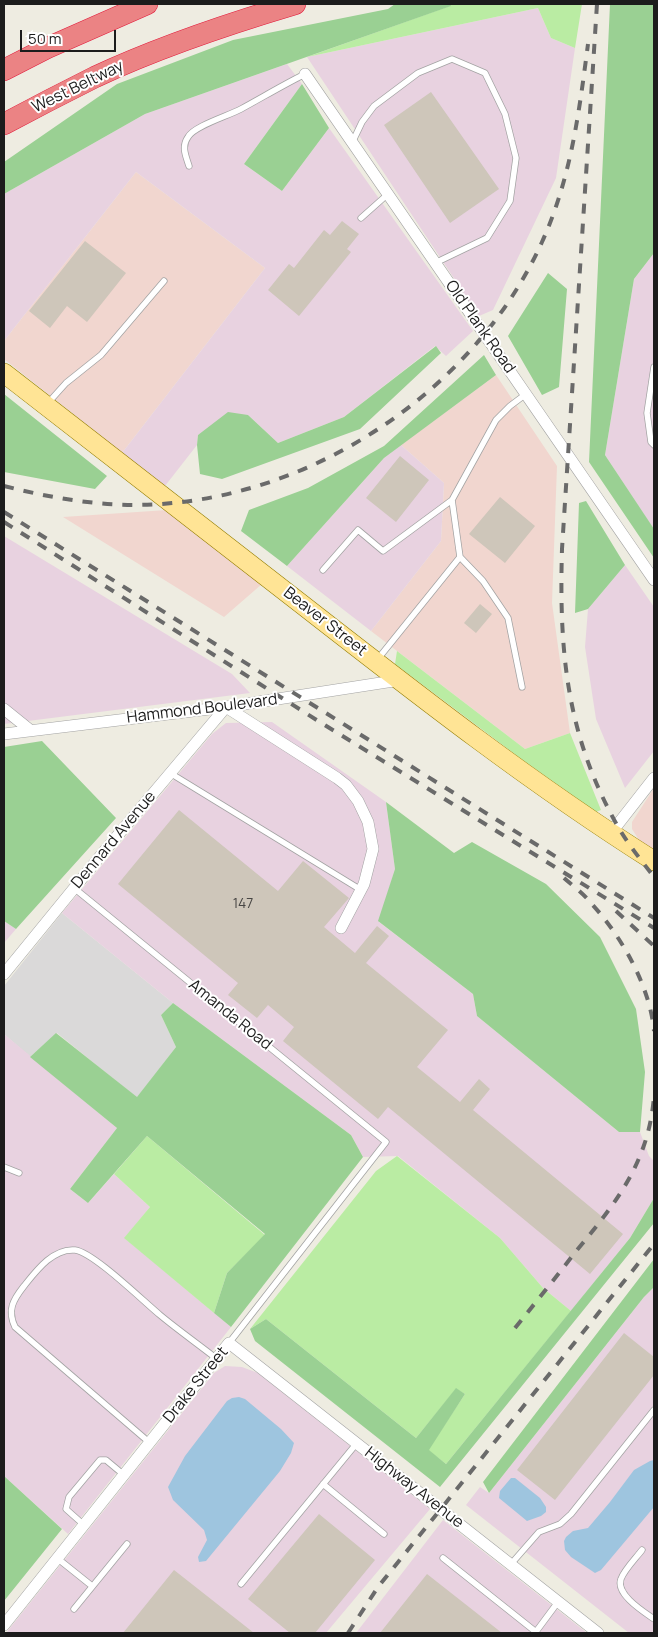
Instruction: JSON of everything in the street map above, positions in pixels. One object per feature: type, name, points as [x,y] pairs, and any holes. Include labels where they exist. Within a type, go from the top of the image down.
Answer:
[{"type":"highway","points":[[4,70],[47,48],[148,4]]},
{"type":"highway","name":"West Beltway","points":[[4,124],[96,77],[162,49],[241,20],[296,4]]},
{"type":"main road","name":"Beaver Street","points":[[4,373],[504,759],[654,861]]},
{"type":"street","name":"Old Plank Road","points":[[305,74],[654,580]]},
{"type":"street","name":"Hammond Boulevard","points":[[4,734],[226,707],[400,680]]},
{"type":"street","name":"Dennard Avenue","points":[[4,974],[226,707]]},
{"type":"street","points":[[226,707],[337,778],[353,793],[368,822],[373,849],[364,884],[341,928]]},
{"type":"street","points":[[4,709],[30,730]]},
{"type":"street","points":[[611,833],[654,778]]},
{"type":"street","name":"Drake Street","points":[[4,1625],[229,1344]]},
{"type":"street","name":"Highway Avenue","points":[[229,1344],[598,1633]]},
{"type":"lane","points":[[352,143],[362,122],[374,106],[418,73],[452,60],[485,72],[505,114],[516,158],[510,201],[487,238],[435,263]]},
{"type":"lane","points":[[189,166],[184,147],[186,139],[192,131],[241,109],[305,74]]},
{"type":"lane","points":[[361,218],[388,194]]},
{"type":"lane","points":[[46,406],[66,383],[101,355],[164,281]]},
{"type":"lane","points":[[654,367],[647,413],[654,445]]},
{"type":"lane","points":[[323,570],[358,530],[383,551],[452,500],[496,420],[526,394]]},
{"type":"lane","points":[[452,500],[460,557],[483,581],[508,618],[522,687]]},
{"type":"lane","points":[[376,662],[460,557]]},
{"type":"lane","points":[[170,773],[361,890]]},
{"type":"lane","name":"Amanda Road","points":[[74,888],[386,1142]]},
{"type":"lane","name":"Drake Street","points":[[229,1344],[386,1142]]},
{"type":"lane","points":[[4,1167],[20,1173]]},
{"type":"lane","points":[[150,1443],[16,1327],[11,1318],[11,1309],[16,1296],[23,1287],[52,1257],[68,1251],[82,1252],[106,1269],[160,1315],[217,1359]]},
{"type":"lane","points":[[511,1564],[530,1540],[539,1532],[560,1524],[571,1514],[654,1410]]},
{"type":"lane","points":[[241,1584],[357,1443]]},
{"type":"lane","points":[[84,1525],[66,1509],[68,1497],[100,1460],[106,1460],[124,1475]]},
{"type":"lane","points":[[323,1484],[384,1534]]},
{"type":"lane","points":[[74,1609],[127,1544]]},
{"type":"lane","points":[[642,1550],[620,1579],[620,1587],[628,1599],[654,1619]]},
{"type":"lane","points":[[57,1558],[92,1586]]},
{"type":"lane","points":[[443,1558],[535,1633],[558,1602]]},
{"type":"shaded area","points":[[538,8],[551,38],[575,48],[556,178],[493,310],[479,316],[307,57]]},
{"type":"shaded area","points":[[287,64],[302,84],[244,164],[282,191],[329,128],[473,331],[446,356],[435,346],[344,417],[278,443],[248,415],[198,435],[197,445],[165,486],[122,453],[265,268],[136,172],[4,341],[4,194],[145,114]]},
{"type":"shaded area","points":[[136,172],[265,268],[122,453],[4,359],[4,341]]},
{"type":"shaded area","points":[[654,253],[653,528],[605,455],[634,279]]},
{"type":"shaded area","points":[[496,375],[557,466],[552,603],[570,733],[525,749],[371,631],[441,541],[444,483],[401,445]]},
{"type":"shaded area","points":[[401,445],[444,483],[441,541],[371,631],[287,566],[384,458]]},
{"type":"shaded area","points":[[167,510],[262,584],[224,617],[63,517]]},
{"type":"shaded area","points":[[4,536],[232,674],[250,693],[4,724]]},
{"type":"shaded area","points":[[625,565],[654,607],[654,751],[625,788],[596,719],[585,647],[588,609]]},
{"type":"shaded area","points":[[272,722],[386,802],[395,869],[379,922],[473,994],[477,1016],[619,1132],[640,1132],[649,1156],[654,1161],[654,1198],[630,1238],[571,1311],[543,1288],[500,1238],[398,1156],[363,1157],[351,1135],[173,1003],[62,913],[212,734],[226,723]]},
{"type":"shaded area","points":[[654,788],[654,850],[639,840],[632,829],[632,822]]},
{"type":"shaded area","points":[[62,913],[173,1003],[161,1015],[176,1047],[137,1098],[57,1033],[30,1057],[4,1034],[4,986]]},
{"type":"shaded area","points":[[4,921],[16,929],[4,943]]},
{"type":"shaded area","points":[[4,1034],[117,1128],[70,1189],[88,1203],[114,1174],[150,1207],[125,1238],[231,1327],[68,1534],[4,1476]]},
{"type":"shaded area","points":[[654,1287],[654,1633],[629,1633],[466,1505],[480,1487],[489,1493],[644,1297]]},
{"type":"shaded area","points":[[225,1366],[242,1367],[258,1373],[430,1509],[326,1633],[6,1633],[214,1373]]},
{"type":"shaded area","points":[[443,1520],[587,1633],[356,1633]]},
{"type":"green space","points":[[395,4],[450,4],[451,6],[145,114],[4,194],[4,162],[117,84],[233,40],[388,9]]},
{"type":"green space","points":[[450,4],[582,4],[575,48],[551,38],[538,8],[307,57],[450,6]]},
{"type":"green space","points":[[610,4],[654,4],[654,253],[634,279],[605,455],[654,529],[654,558],[589,462]]},
{"type":"green space","points":[[302,84],[329,128],[282,191],[244,164]]},
{"type":"green space","points":[[548,273],[567,289],[559,387],[542,395],[508,336]]},
{"type":"green space","points":[[436,346],[441,353],[360,429],[222,479],[200,474],[197,445],[198,435],[228,412],[248,415],[278,443],[344,417]]},
{"type":"green space","points":[[484,355],[496,375],[384,458],[287,566],[241,531],[249,510],[308,488],[384,446]]},
{"type":"green space","points":[[4,394],[107,476],[95,489],[4,472]]},
{"type":"green space","points":[[586,501],[625,565],[588,609],[575,613],[579,503]]},
{"type":"green space","points":[[397,651],[525,749],[570,733],[601,810],[596,812],[520,758],[395,664]]},
{"type":"green space","points":[[42,741],[116,818],[16,929],[4,921],[4,747]]},
{"type":"green space","points":[[386,802],[454,853],[472,842],[546,884],[600,937],[636,1009],[645,1072],[640,1132],[619,1132],[477,1016],[473,994],[378,921],[395,869]]},
{"type":"green space","points":[[173,1003],[351,1135],[363,1157],[231,1327],[214,1313],[227,1273],[265,1234],[147,1136],[88,1203],[70,1189],[117,1128],[30,1057],[56,1033],[137,1097],[176,1047],[161,1015]]},
{"type":"green space","points":[[147,1136],[265,1235],[227,1273],[214,1313],[124,1238],[150,1207],[114,1174]]},
{"type":"green space","points":[[397,1156],[500,1238],[543,1288],[571,1311],[446,1464],[428,1450],[465,1394],[456,1389],[416,1438],[266,1319],[250,1329],[376,1171]]},
{"type":"green space","points":[[654,1198],[654,1223],[440,1487],[255,1341],[250,1329],[266,1319],[416,1438],[456,1388],[465,1394],[429,1450],[446,1464],[630,1238]]},
{"type":"green space","points":[[654,1259],[654,1287],[644,1297],[489,1493],[483,1482]]},
{"type":"green space","points":[[4,1476],[62,1529],[4,1601]]},
{"type":"water","points":[[239,1397],[245,1399],[281,1429],[294,1443],[291,1453],[280,1471],[206,1561],[199,1562],[198,1557],[207,1540],[204,1530],[173,1500],[168,1487],[185,1456],[227,1401]]},
{"type":"water","points":[[654,1460],[654,1507],[601,1570],[595,1573],[571,1557],[565,1550],[564,1541],[566,1537],[573,1531],[588,1528],[634,1470]]},
{"type":"water","points":[[511,1478],[515,1478],[540,1498],[546,1507],[546,1512],[527,1521],[499,1498],[500,1491]]},
{"type":"building","points":[[431,92],[499,189],[450,223],[384,125]]},
{"type":"building","points":[[342,221],[359,234],[347,249],[351,252],[299,316],[268,290],[289,264],[294,268],[324,230],[330,235]]},
{"type":"building","points":[[85,241],[126,273],[87,322],[67,306],[50,328],[29,311]]},
{"type":"building","points":[[400,456],[429,480],[396,522],[366,498]]},
{"type":"building","points":[[500,497],[535,526],[505,563],[469,534]]},
{"type":"building","points":[[480,604],[492,614],[476,633],[464,623]]},
{"type":"building","points":[[179,810],[278,891],[303,861],[349,898],[324,927],[355,953],[377,926],[389,936],[366,963],[448,1030],[417,1067],[460,1102],[479,1079],[490,1089],[473,1110],[623,1234],[590,1274],[388,1107],[378,1119],[283,1041],[294,1027],[268,1005],[257,1018],[228,995],[238,983],[118,884]]},
{"type":"building","points":[[624,1333],[654,1357],[654,1375],[555,1500],[517,1470]]},
{"type":"building","points":[[319,1514],[375,1560],[315,1633],[290,1633],[248,1599]]},
{"type":"building","points":[[174,1570],[254,1633],[123,1633]]},
{"type":"building","points":[[427,1574],[502,1633],[380,1633]]},
{"type":"railway","points":[[597,4],[562,549],[562,622],[569,691],[586,758],[617,825],[654,877]]},
{"type":"railway","points":[[4,486],[66,499],[129,505],[172,503],[229,494],[286,476],[340,452],[391,420],[437,383],[479,341],[514,293],[542,242],[552,218],[567,169],[577,120],[588,44]]},
{"type":"railway","points":[[4,512],[654,918]]},
{"type":"railway","points":[[4,522],[323,724],[654,928]]},
{"type":"railway","points":[[564,878],[587,899],[623,945],[647,996],[654,1031]]},
{"type":"railway","points":[[616,911],[654,946]]},
{"type":"railway","points":[[515,1328],[605,1215],[629,1179],[645,1141],[651,1119],[654,1096]]},
{"type":"railway","points":[[348,1633],[378,1587],[654,1244]]}]
